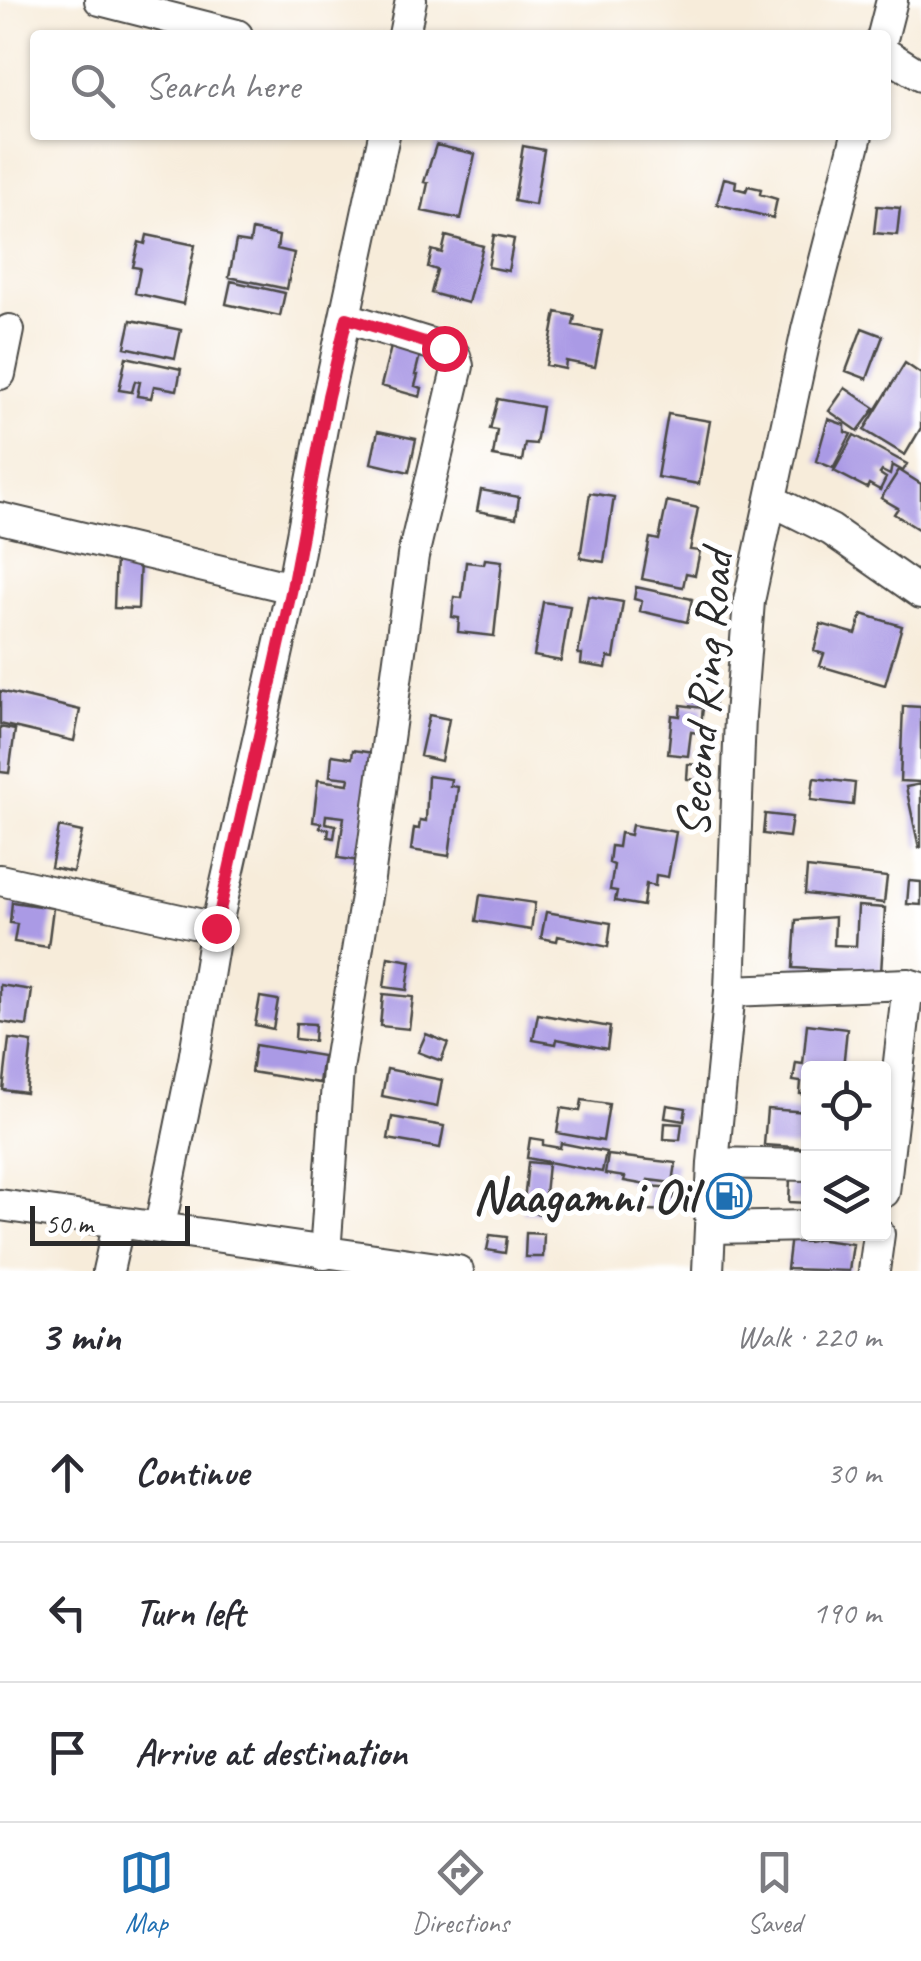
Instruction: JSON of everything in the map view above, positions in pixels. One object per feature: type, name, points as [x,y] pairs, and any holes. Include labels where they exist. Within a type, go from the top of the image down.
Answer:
[{"type":"street","points":[[100,0],[217,30]]},
{"type":"street","points":[[405,30],[411,0]]},
{"type":"street","points":[[884,30],[892,0]]},
{"type":"street","points":[[891,57],[921,76]]},
{"type":"street","points":[[160,1226],[216,928],[292,588],[383,140]]},
{"type":"street","name":"Second Ring Road","points":[[708,1271],[713,1162],[730,991],[740,716],[749,601],[807,330],[856,140]]},
{"type":"street","points":[[325,1254],[338,1069],[369,878],[413,556],[458,366],[455,356],[444,348],[347,318]]},
{"type":"street","points":[[0,374],[9,330]]},
{"type":"street","points":[[771,500],[831,530],[921,593]]},
{"type":"street","points":[[0,518],[292,588]]},
{"type":"street","points":[[0,880],[216,928]]},
{"type":"street","points":[[730,991],[914,986],[890,1151]]},
{"type":"street","points":[[713,1162],[801,1165]]},
{"type":"street","points":[[0,1205],[160,1226],[325,1254],[364,1265],[458,1271]]},
{"type":"street","points":[[108,1271],[118,1222]]},
{"type":"street","points":[[710,1228],[801,1226]]},
{"type":"street","points":[[874,1271],[877,1241]]},
{"type":"building","points":[[436,145],[475,154],[461,219],[422,211],[428,183],[424,182]]},
{"type":"building","points":[[523,146],[544,150],[535,205],[514,201]]},
{"type":"building","points":[[724,178],[736,181],[735,188],[761,189],[760,194],[777,199],[773,218],[717,204]]},
{"type":"building","points":[[877,206],[900,208],[897,235],[874,233]]},
{"type":"building","points":[[252,230],[279,236],[277,249],[294,253],[287,289],[229,277],[236,241],[250,243]]},
{"type":"building","points":[[147,235],[195,245],[183,304],[135,293],[140,268],[133,267],[139,242],[145,244]]},
{"type":"building","points":[[494,235],[514,239],[508,271],[488,267]]},
{"type":"building","points":[[446,236],[483,246],[468,303],[431,293],[437,270],[428,267],[432,250],[442,253]]},
{"type":"building","points":[[231,281],[285,293],[280,316],[226,304]]},
{"type":"building","points":[[556,312],[575,316],[573,325],[602,331],[595,367],[566,361],[565,369],[546,365]]},
{"type":"building","points":[[131,320],[181,330],[175,358],[125,347]]},
{"type":"building","points":[[862,328],[883,336],[867,379],[846,371]]},
{"type":"building","points":[[392,343],[421,351],[415,375],[415,386],[422,388],[420,397],[381,386]]},
{"type":"building","points":[[126,357],[181,369],[177,390],[154,386],[151,398],[137,396],[140,382],[135,381],[132,392],[119,390]]},
{"type":"building","points":[[905,363],[921,374],[921,428],[905,455],[864,430]]},
{"type":"building","points":[[845,388],[875,408],[858,431],[829,411]]},
{"type":"building","points":[[498,399],[542,407],[536,444],[525,443],[522,461],[493,456],[497,430],[490,429]]},
{"type":"building","points":[[668,414],[710,421],[699,484],[657,477]]},
{"type":"building","points":[[828,419],[845,425],[845,432],[851,434],[833,468],[816,461]]},
{"type":"building","points":[[378,431],[416,439],[409,472],[371,463]]},
{"type":"building","points":[[854,435],[907,464],[903,471],[892,465],[890,475],[882,471],[880,474],[886,478],[880,490],[869,484],[867,488],[834,471]]},
{"type":"building","points":[[899,470],[921,484],[921,531],[894,514],[898,508],[881,498]]},
{"type":"building","points":[[481,490],[519,497],[516,518],[477,511]]},
{"type":"building","points":[[590,493],[614,497],[604,562],[580,558]]},
{"type":"building","points":[[667,501],[698,508],[690,550],[700,551],[695,575],[686,573],[683,587],[642,579],[650,538],[659,540]]},
{"type":"building","points":[[116,557],[140,559],[138,609],[114,608]]},
{"type":"building","points":[[485,559],[502,561],[494,636],[458,632],[459,618],[452,617],[454,597],[462,598],[466,562],[484,564]]},
{"type":"building","points":[[636,587],[692,599],[687,622],[640,611],[642,601],[634,599]]},
{"type":"building","points":[[588,596],[623,602],[614,658],[608,657],[606,668],[581,664],[582,654],[578,654]]},
{"type":"building","points":[[543,602],[570,606],[561,661],[534,656]]},
{"type":"building","points":[[862,614],[902,626],[885,685],[820,666],[824,654],[814,651],[821,624],[856,634]]},
{"type":"building","points":[[696,680],[718,685],[714,706],[691,701]]},
{"type":"building","points":[[0,691],[80,710],[74,741],[0,724]]},
{"type":"building","points":[[681,705],[703,708],[700,733],[691,732],[688,756],[668,754],[672,715],[680,716]]},
{"type":"building","points":[[903,706],[921,707],[921,782],[900,781]]},
{"type":"building","points":[[429,715],[449,719],[441,761],[420,756]]},
{"type":"building","points":[[0,727],[15,730],[9,773],[0,772]]},
{"type":"building","points":[[353,750],[374,753],[360,861],[338,858],[344,817],[326,815],[325,823],[336,825],[334,838],[328,837],[329,829],[313,822],[318,780],[348,784],[349,778],[330,776],[332,755],[352,758]]},
{"type":"building","points":[[688,764],[707,766],[705,781],[687,779]]},
{"type":"building","points":[[428,776],[451,779],[450,786],[458,787],[449,856],[411,850],[414,828],[419,829],[420,820],[426,821]]},
{"type":"building","points":[[814,778],[855,783],[853,805],[811,800]]},
{"type":"building","points":[[921,784],[921,847],[919,848],[906,787]]},
{"type":"building","points":[[765,814],[792,817],[789,837],[763,834]]},
{"type":"building","points":[[632,825],[676,832],[668,877],[656,875],[655,886],[646,884],[643,906],[615,901],[617,891],[610,890],[614,865],[609,863],[611,846],[618,847],[620,833],[630,835]]},
{"type":"building","points":[[59,827],[82,832],[73,872],[51,867]]},
{"type":"building","points":[[807,868],[887,877],[884,903],[805,894]]},
{"type":"building","points":[[909,881],[921,882],[921,905],[907,904]]},
{"type":"building","points":[[480,895],[535,903],[531,930],[476,921]]},
{"type":"building","points":[[12,902],[53,908],[48,947],[14,942],[17,924],[10,923]]},
{"type":"building","points":[[858,906],[885,908],[881,973],[793,968],[796,920],[835,917],[834,945],[856,946]]},
{"type":"building","points":[[546,912],[611,923],[608,947],[558,936],[557,941],[541,938]]},
{"type":"building","points":[[388,957],[411,961],[407,990],[384,987]]},
{"type":"building","points":[[0,985],[32,990],[27,1026],[0,1022]]},
{"type":"building","points":[[383,994],[413,997],[409,1029],[380,1026]]},
{"type":"building","points":[[260,997],[278,1000],[273,1029],[255,1025]]},
{"type":"building","points":[[538,1014],[610,1027],[607,1049],[557,1039],[556,1044],[533,1040]]},
{"type":"building","points":[[296,1023],[315,1024],[314,1041],[295,1039]]},
{"type":"building","points":[[807,1024],[847,1029],[844,1061],[803,1061]]},
{"type":"building","points":[[426,1034],[448,1043],[441,1061],[418,1052]]},
{"type":"building","points":[[9,1039],[32,1042],[26,1093],[3,1090]]},
{"type":"building","points":[[255,1045],[323,1056],[319,1083],[251,1072]]},
{"type":"building","points":[[796,1063],[801,1064],[801,1082],[793,1081]]},
{"type":"building","points":[[387,1069],[442,1080],[437,1107],[382,1096]]},
{"type":"building","points":[[582,1100],[609,1104],[603,1141],[557,1133],[561,1108],[580,1111]]},
{"type":"building","points":[[667,1105],[686,1108],[684,1121],[665,1118]]},
{"type":"building","points":[[767,1109],[801,1111],[801,1148],[764,1145]]},
{"type":"building","points":[[392,1117],[444,1126],[440,1148],[388,1139]]},
{"type":"building","points":[[665,1123],[682,1124],[680,1140],[664,1139]]},
{"type":"building","points":[[530,1138],[543,1140],[543,1145],[560,1148],[561,1143],[606,1152],[602,1172],[527,1158]]},
{"type":"building","points":[[608,1155],[676,1163],[673,1183],[648,1180],[647,1185],[605,1174]]},
{"type":"building","points":[[528,1162],[548,1164],[543,1214],[523,1212]]},
{"type":"building","points":[[790,1179],[801,1180],[801,1203],[789,1202]]},
{"type":"building","points":[[647,1186],[675,1188],[674,1211],[646,1210]]},
{"type":"building","points":[[526,1233],[544,1234],[543,1257],[525,1257]]},
{"type":"building","points":[[490,1235],[507,1237],[505,1253],[487,1250]]},
{"type":"building","points":[[791,1236],[801,1237],[801,1241],[853,1244],[849,1271],[787,1269]]},
{"type":"place","name":"Naagamni Oil","points":[[729,1196]]},
{"type":"route","points":[[216,928],[347,318],[444,348]]}]
